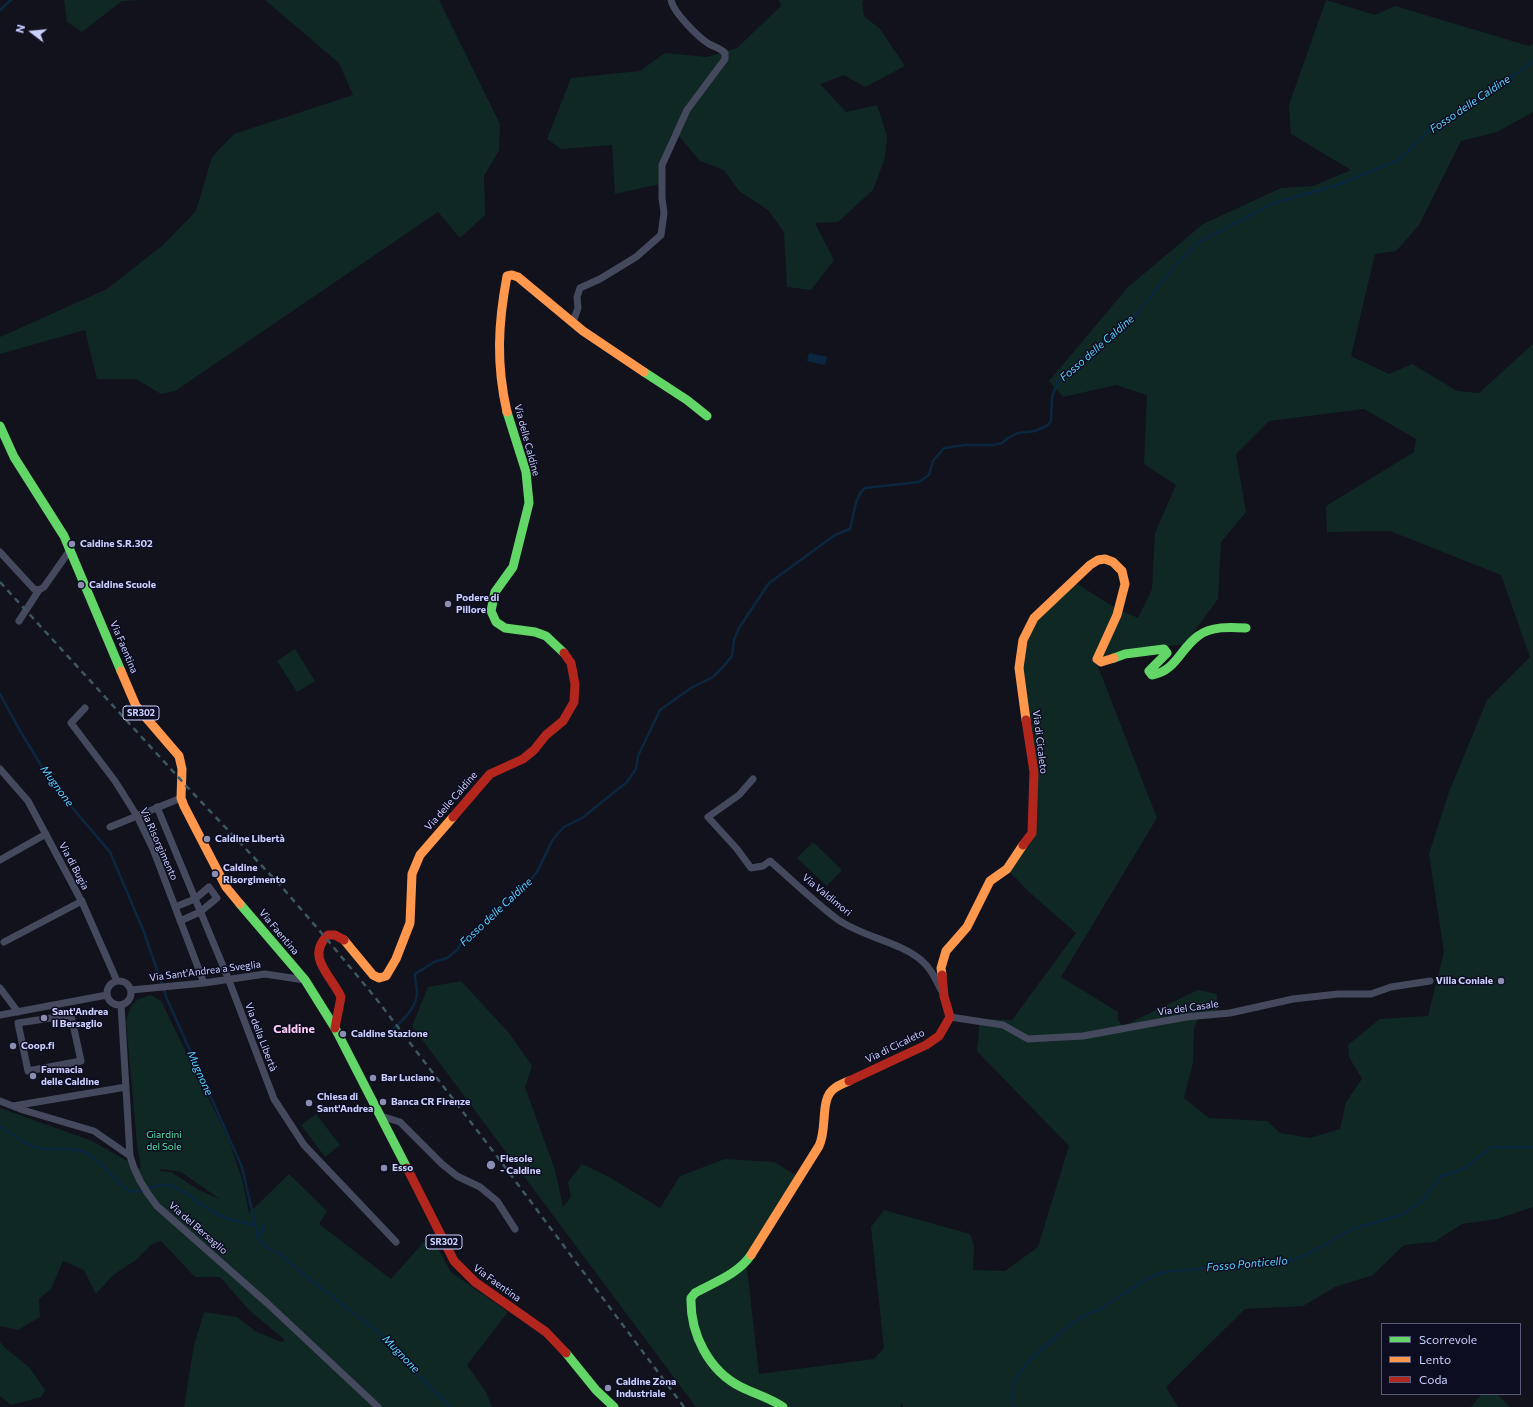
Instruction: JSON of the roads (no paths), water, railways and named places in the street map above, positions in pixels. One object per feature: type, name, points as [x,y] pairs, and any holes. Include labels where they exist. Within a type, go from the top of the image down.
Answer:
[{"type":"street","points":[[573,322],[578,308],[577,296],[580,288],[600,279],[636,257],[661,235],[664,213],[662,198],[662,165],[687,110],[725,59],[725,53],[720,48],[710,44],[698,35],[672,8],[670,0]]},
{"type":"street","name":"Via delle Caldine","points":[[335,1028],[341,997],[320,961],[317,953],[319,943],[328,935],[335,935],[348,944],[374,977],[380,978],[386,976],[396,960],[410,923],[412,874],[420,854],[490,774],[523,759],[534,750],[546,735],[563,721],[574,702],[575,684],[571,664],[565,654],[546,636],[535,632],[505,628],[496,622],[491,611],[495,592],[512,567],[529,503],[526,472],[507,414],[500,382],[499,351],[501,308],[505,279],[509,275],[515,276],[573,322],[687,400],[707,416]]},
{"type":"street","name":"Via Faentina","points":[[0,426],[14,457],[60,530],[70,550],[136,706],[179,756],[182,769],[182,798],[184,806],[226,886],[305,980],[335,1028],[449,1252],[458,1266],[469,1277],[549,1335],[614,1407]]},
{"type":"street","points":[[19,620],[39,590],[44,587],[70,550]]},
{"type":"street","points":[[0,552],[34,589],[39,590]]},
{"type":"street","name":"Via di Cicaleto","points":[[783,1407],[774,1401],[740,1387],[720,1375],[701,1349],[694,1322],[691,1298],[695,1294],[737,1271],[745,1264],[823,1139],[825,1126],[823,1106],[828,1094],[834,1088],[926,1045],[939,1036],[944,1030],[950,1017],[944,996],[941,968],[946,951],[967,926],[990,881],[1007,869],[1032,833],[1034,772],[1019,668],[1023,640],[1034,618],[1074,582],[1090,565],[1098,560],[1105,559],[1113,562],[1122,571],[1125,584],[1117,615],[1098,654],[1097,659],[1100,662],[1125,654],[1164,648],[1167,653],[1149,671],[1152,675],[1156,675],[1170,668],[1193,640],[1206,632],[1230,627],[1246,628]]},
{"type":"street","name":"Via Risorgimento","points":[[85,708],[71,723],[115,781],[137,816],[152,849],[204,983]]},
{"type":"street","name":"Via di Bugia","points":[[0,769],[28,801],[82,901],[117,981]]},
{"type":"street","name":"Via Valdimori","points":[[753,779],[739,795],[708,817],[736,847],[751,868],[763,866],[770,861],[837,919],[854,929],[907,951],[922,960],[933,974],[944,996]]},
{"type":"street","points":[[110,827],[182,798]]},
{"type":"street","name":"Via della Libertà","points":[[157,807],[228,978],[274,1098],[304,1145],[396,1242]]},
{"type":"street","points":[[0,860],[46,834]]},
{"type":"street","points":[[175,907],[195,899],[209,887],[217,898],[200,912],[180,921]]},
{"type":"street","points":[[4,942],[82,901]]},
{"type":"street","name":"Via Sant'Andrea a Sveglia","points":[[131,990],[204,983],[228,978],[265,974],[305,980]]},
{"type":"street","points":[[117,981],[125,982],[131,990],[128,1001],[121,1005],[113,1004],[107,995],[108,988],[117,981]]},
{"type":"street","name":"Via del Casale","points":[[950,1017],[1003,1025],[1028,1039],[1083,1036],[1186,1016],[1230,1013],[1293,999],[1338,994],[1371,994],[1391,987],[1430,981]]},
{"type":"street","points":[[0,988],[18,1012]]},
{"type":"street","points":[[0,1015],[107,995]]},
{"type":"street","name":"Via del Bersaglio","points":[[121,1005],[130,1156],[133,1166],[146,1193],[157,1206],[267,1303],[378,1407]]},
{"type":"street","points":[[71,1015],[81,1061],[28,1071],[18,1023],[71,1015]]},
{"type":"street","points":[[13,1106],[126,1087]]},
{"type":"street","points":[[0,1101],[94,1131],[130,1156]]},
{"type":"street","points":[[381,1116],[400,1122],[452,1172],[480,1187],[497,1201],[515,1229]]},
{"type":"water","points":[[809,353],[827,357],[825,365],[807,361]]},
{"type":"waterway","points":[[0,10],[11,0]]},
{"type":"waterway","name":"Fosso delle Caldine","points":[[389,1033],[408,1015],[415,1003],[417,997],[415,974],[434,962],[447,958],[456,951],[463,941],[499,910],[509,896],[525,886],[537,872],[553,839],[564,827],[582,818],[627,782],[636,769],[638,756],[660,710],[691,688],[713,677],[722,668],[732,656],[734,640],[739,628],[769,583],[835,535],[850,529],[856,502],[861,492],[865,488],[919,482],[929,475],[933,461],[944,448],[965,445],[993,445],[1002,443],[1018,433],[1035,431],[1047,426],[1051,421],[1052,397],[1057,383],[1077,363],[1136,315],[1173,268],[1197,243],[1274,203],[1337,185],[1399,160],[1434,125],[1460,112],[1503,84],[1533,61]]},
{"type":"waterway","name":"Mugnone","points":[[0,694],[53,785],[110,852],[144,932],[167,999],[242,1167],[258,1237],[266,1247],[280,1254],[312,1281],[390,1341],[420,1377],[450,1407]]},
{"type":"waterway","points":[[0,1126],[27,1144],[39,1148],[82,1151],[101,1164],[128,1190],[136,1191],[158,1185],[169,1185],[183,1191],[206,1208],[219,1215],[232,1220],[254,1225]]},
{"type":"waterway","name":"Fosso Ponticello","points":[[1014,1407],[1012,1389],[1019,1374],[1030,1360],[1071,1324],[1103,1307],[1143,1281],[1161,1273],[1170,1271],[1284,1263],[1304,1256],[1352,1229],[1401,1215],[1421,1202],[1440,1177],[1465,1168],[1492,1147],[1533,1147]]},
{"type":"waterway","name":"Fosso delle Caldine","points":[[258,1237],[265,1225]]},
{"type":"railway","points":[[0,582],[190,790],[281,886],[374,996],[499,1159],[684,1407]]},
{"type":"place","name":"Caldine S.R.302","points":[[72,544]]},
{"type":"place","name":"Caldine Scuole","points":[[81,585]]},
{"type":"place","name":"Podere di Pillore","points":[[448,604]]},
{"type":"place","name":"Caldine Libertà","points":[[207,839]]},
{"type":"place","name":"Caldine Risorgimento","points":[[215,874]]},
{"type":"place","name":"Villa Coniale","points":[[1501,981]]},
{"type":"place","name":"Sant'Andrea Il Bersaglio","points":[[44,1018]]},
{"type":"place","name":"Caldine Stazione","points":[[343,1034]]},
{"type":"place","name":"Coop.fi","points":[[13,1046]]},
{"type":"place","name":"Farmacia delle Caldine","points":[[33,1076]]},
{"type":"place","name":"Bar Luciano","points":[[373,1078]]},
{"type":"place","name":"Banca CR Firenze","points":[[383,1102]]},
{"type":"place","name":"Chiesa di Sant'Andrea","points":[[309,1103]]},
{"type":"place","name":"Fiesole - Caldine","points":[[491,1165]]},
{"type":"place","name":"Esso","points":[[384,1168]]},
{"type":"place","name":"Caldine Zona Industriale","points":[[608,1388]]},
{"type":"district","name":"Caldine","points":[[294,1029]]},
{"type":"park label","name":"Giardini del Sole","points":[[164,1140]]}]
